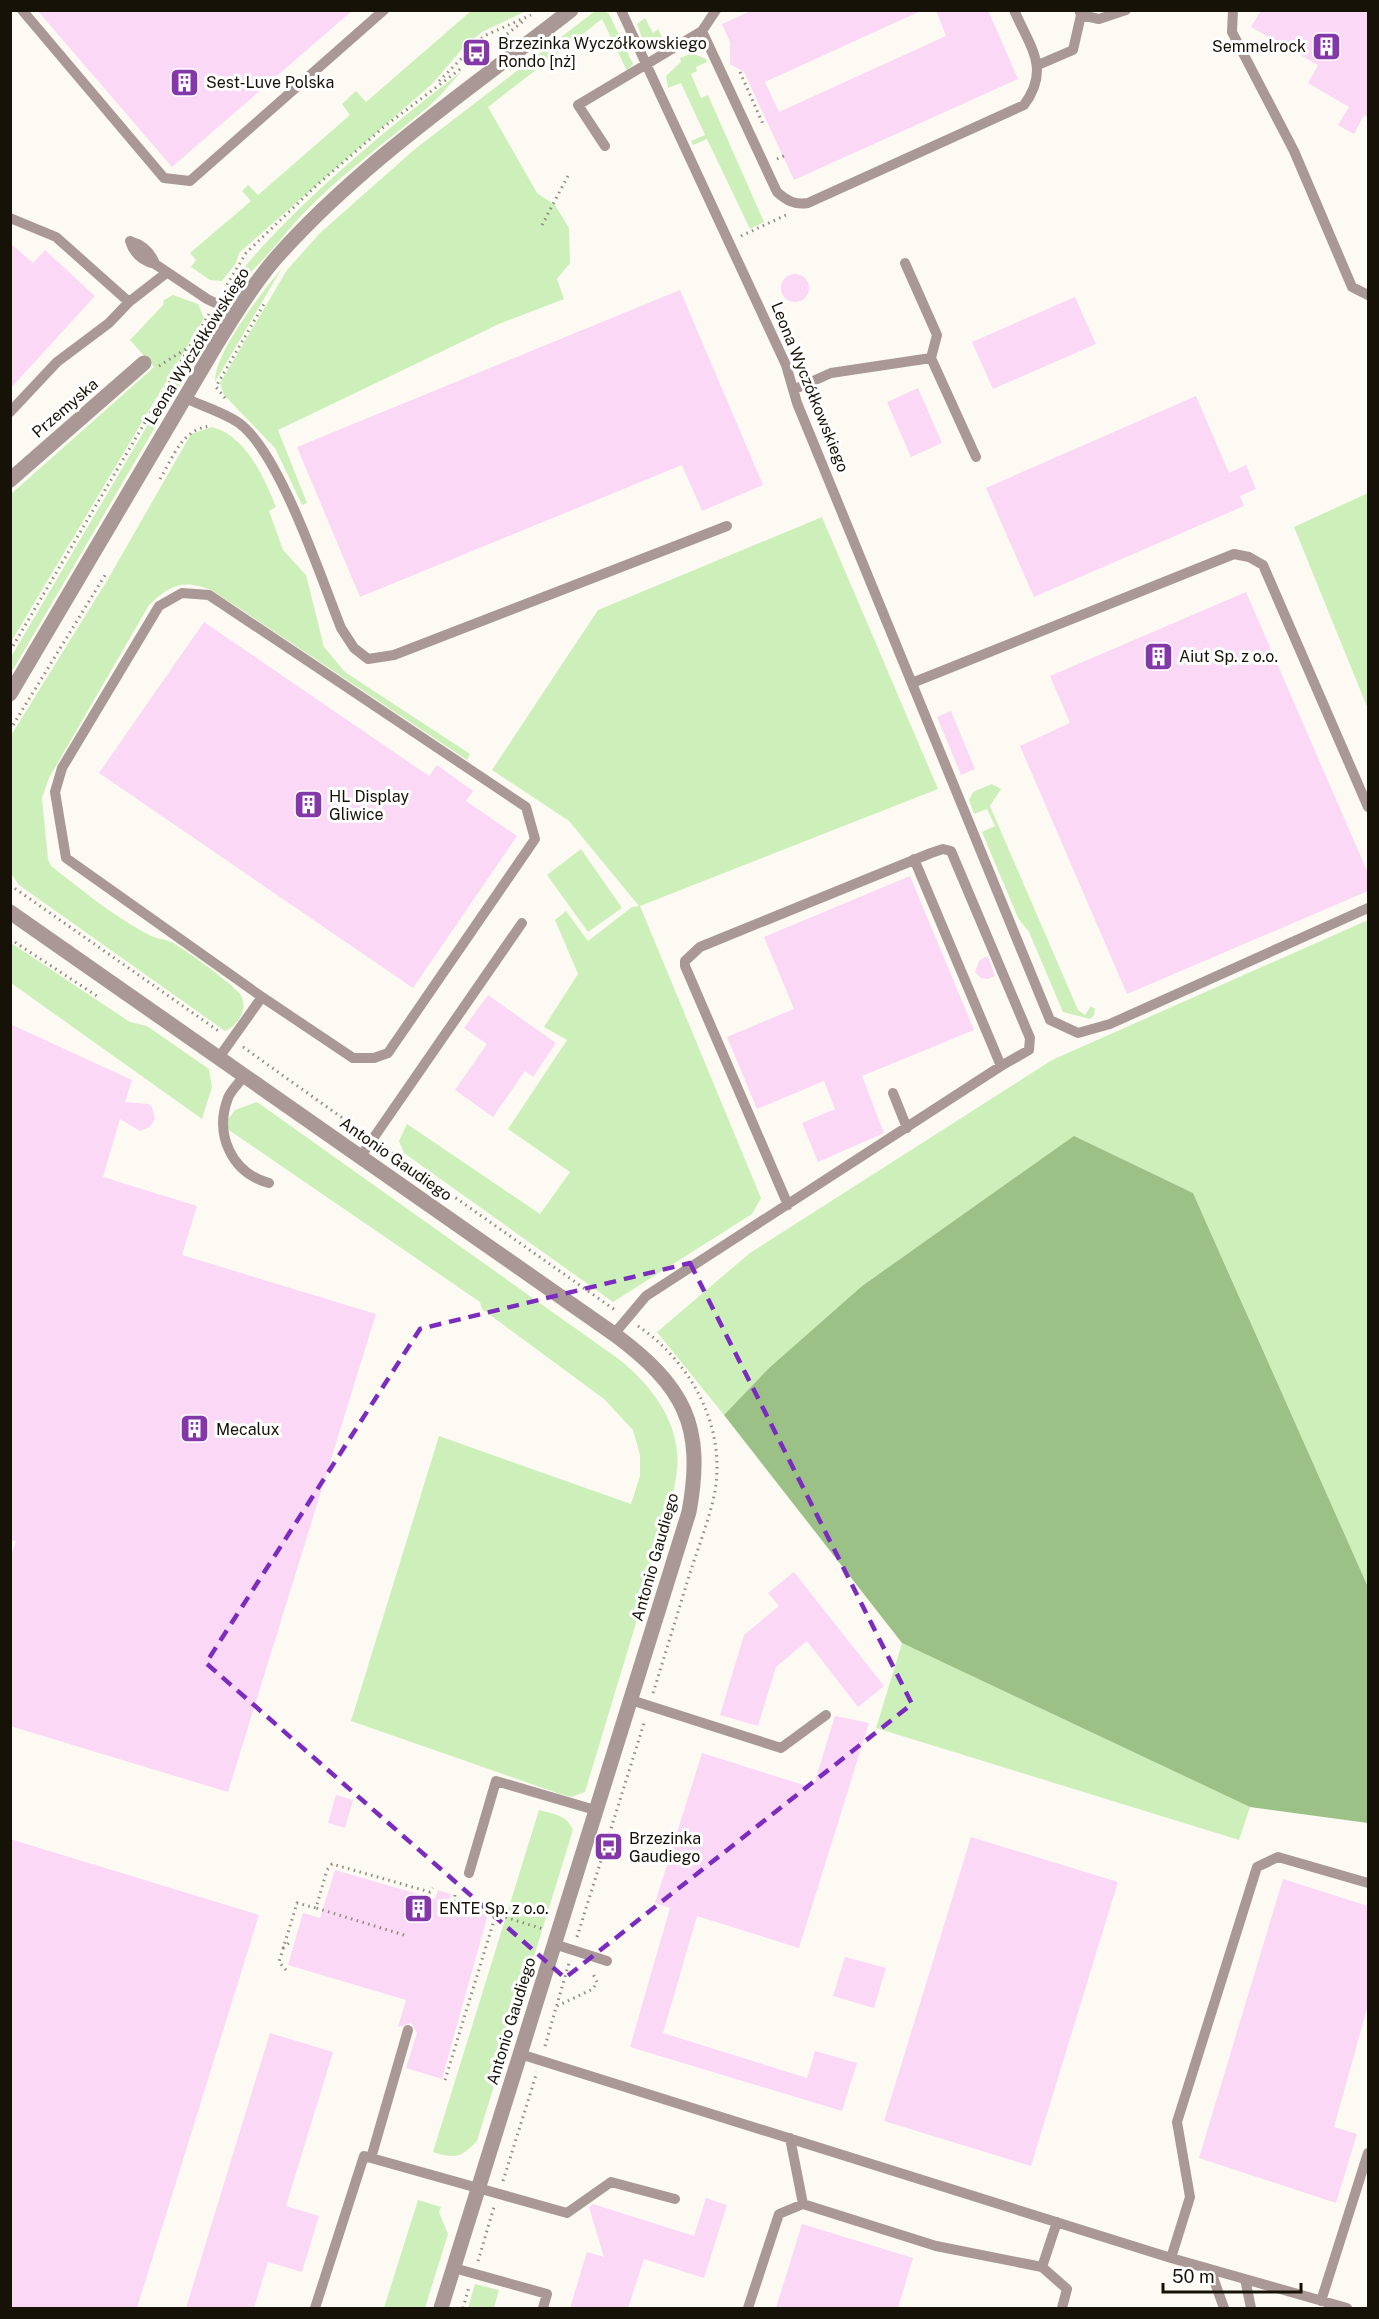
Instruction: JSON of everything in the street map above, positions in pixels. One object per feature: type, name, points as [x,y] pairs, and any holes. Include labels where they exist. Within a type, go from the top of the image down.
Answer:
[{"type":"street","name":"Leona Wyczółkowskiego","points":[[10,694],[236,313],[274,260],[328,205],[398,143],[571,10]]},
{"type":"street","name":"Przemyska","points":[[10,480],[140,366]]},
{"type":"street","name":"Antonio Gaudiego","points":[[10,912],[220,1056],[245,1076],[614,1334],[641,1355],[676,1395],[687,1416],[695,1456],[689,1512],[441,2308]]},
{"type":"lane","points":[[22,10],[164,178],[190,181],[384,10]]},
{"type":"lane","name":"Leona Wyczółkowskiego","points":[[621,10],[795,389],[797,404],[1050,1020],[1078,1033],[1110,1024],[1368,908]]},
{"type":"lane","points":[[605,146],[578,105],[702,31],[716,10]]},
{"type":"lane","points":[[702,31],[777,192],[786,200],[798,204],[808,203],[1023,105],[1034,92],[1039,73],[1038,65],[1014,10]]},
{"type":"lane","points":[[1038,65],[1073,50],[1080,13],[1099,19],[1126,10]]},
{"type":"lane","points":[[1233,10],[1232,32],[1294,151],[1352,287],[1368,295]]},
{"type":"lane","points":[[10,218],[56,237],[129,302]]},
{"type":"lane","points":[[905,263],[937,335],[931,358],[976,457]]},
{"type":"lane","points":[[154,264],[165,274],[236,313]]},
{"type":"lane","points":[[10,412],[57,362],[109,323],[129,302],[165,274]]},
{"type":"lane","points":[[795,389],[831,373],[931,358]]},
{"type":"lane","points":[[185,398],[239,424],[260,444],[285,491],[341,628],[354,648],[369,659],[394,655],[726,526]]},
{"type":"lane","points":[[912,683],[1234,554],[1249,557],[1263,565],[1368,807]]},
{"type":"lane","points":[[182,593],[209,595],[526,807],[532,822],[535,839],[388,1053],[374,1059],[353,1058],[262,997],[66,858],[55,792],[62,768],[159,606],[182,593]]},
{"type":"lane","points":[[614,1334],[646,1296],[788,1205],[907,1128],[1001,1066],[1029,1050],[1030,1038],[1027,1030],[951,851],[943,849],[914,859],[700,947],[685,961],[685,966],[788,1205]]},
{"type":"lane","points":[[914,859],[984,1039],[1001,1066]]},
{"type":"lane","points":[[361,1156],[522,923]]},
{"type":"lane","points":[[220,1056],[262,997]]},
{"type":"lane","points":[[245,1076],[228,1097],[223,1126],[228,1152],[240,1168],[253,1178],[269,1183]]},
{"type":"lane","points":[[893,1093],[907,1128]]},
{"type":"lane","points":[[631,1700],[781,1748],[826,1715]]},
{"type":"lane","points":[[469,1873],[496,1781],[595,1810]]},
{"type":"lane","points":[[1171,2258],[1190,2197],[1177,2122],[1257,1867],[1278,1857],[1368,1883]]},
{"type":"lane","points":[[554,1944],[607,1961]]},
{"type":"lane","points":[[371,2158],[408,2030]]},
{"type":"lane","points":[[520,2054],[1171,2258],[1347,2308]]},
{"type":"lane","points":[[790,2139],[803,2204]]},
{"type":"lane","points":[[1321,2301],[1368,2153]]},
{"type":"lane","points":[[315,2308],[364,2156],[567,2212],[611,2182],[675,2199]]},
{"type":"lane","points":[[748,2308],[779,2214],[803,2204],[936,2246],[1042,2267],[1067,2289],[1062,2308]]},
{"type":"lane","points":[[1042,2267],[1057,2222]]},
{"type":"lane","points":[[454,2268],[547,2295],[543,2308]]},
{"type":"lane","points":[[1210,2269],[1224,2308]]},
{"type":"lane","points":[[1245,2279],[1251,2308]]},
{"type":"path","points":[[507,34],[537,10]]},
{"type":"path","points":[[436,86],[484,36],[531,15]]},
{"type":"path","points":[[226,286],[246,253],[269,231],[378,131],[463,67]]},
{"type":"path","points":[[740,72],[764,126]]},
{"type":"path","points":[[774,148],[779,158]]},
{"type":"path","points":[[542,225],[570,172]]},
{"type":"path","points":[[728,242],[786,214]]},
{"type":"path","points":[[218,382],[265,301]]},
{"type":"path","points":[[10,651],[206,319]]},
{"type":"path","points":[[140,366],[148,371],[190,346]]},
{"type":"path","points":[[160,479],[189,432],[198,427],[222,428]]},
{"type":"path","points":[[10,730],[107,572]]},
{"type":"path","points":[[10,885],[210,1026]]},
{"type":"path","points":[[10,939],[110,1004]]},
{"type":"path","points":[[250,1053],[356,1128]]},
{"type":"path","points":[[396,1156],[606,1305]]},
{"type":"path","points":[[580,1928],[647,1714]]},
{"type":"path","points":[[316,1908],[327,1870],[332,1864],[430,1892],[433,1888]]},
{"type":"path","points":[[455,1895],[454,1901],[545,1929]]},
{"type":"path","points":[[286,1970],[279,1962],[297,1903],[404,1935]]},
{"type":"path","points":[[445,2080],[496,1914]]},
{"type":"path","points":[[283,1948],[288,1947],[289,1943]]},
{"type":"path","points":[[547,2039],[568,1966],[575,1966]]},
{"type":"path","points":[[556,2006],[593,1989],[597,1982],[591,1971]]},
{"type":"path","points":[[504,2177],[534,2080]]},
{"type":"path","points":[[477,2263],[490,2221]]},
{"type":"path","points":[[463,2308],[470,2284]]},
{"type":"highlighted area","points":[[690,1263],[912,1704],[565,1978],[206,1663],[420,1329]]},
{"type":"green space","points":[[471,11],[526,11],[482,32],[464,47],[432,84],[239,253],[236,263],[222,281],[210,280],[191,267],[196,260],[190,253],[251,201],[242,191],[248,185],[258,195],[350,115],[342,104],[356,91],[366,102]]},
{"type":"green space","points":[[595,11],[605,11],[609,14],[633,64],[627,71],[602,19],[488,107],[537,193],[555,205],[569,228],[570,263],[557,279],[564,299],[499,324],[278,430],[307,503],[302,505],[275,448],[224,395],[220,383],[287,270],[320,233],[415,149]]},
{"type":"green space","points":[[645,18],[653,33],[658,29],[665,43],[657,46],[642,38],[637,24]]},
{"type":"green space","points":[[692,53],[706,59],[707,62],[696,67],[697,71],[691,74],[701,98],[708,95],[764,222],[750,229],[707,139],[693,145],[691,141],[705,135],[681,83],[668,88],[666,76],[681,62],[680,58]]},
{"type":"green space","points":[[462,71],[432,103],[329,189],[298,219],[256,267],[231,286],[264,245],[320,189]]},
{"type":"green space","points":[[282,268],[215,382],[222,355],[231,339]]},
{"type":"green space","points":[[173,295],[198,304],[204,318],[11,642],[11,494],[154,367],[130,340],[163,305],[164,300]]},
{"type":"green space","points":[[203,331],[207,333],[204,344],[11,673],[11,657]]},
{"type":"green space","points":[[212,427],[235,439],[244,448],[266,483],[276,507],[269,511],[283,550],[306,575],[324,647],[345,672],[470,754],[467,760],[213,591],[194,585],[178,586],[164,592],[149,605],[49,778],[42,798],[48,859],[51,866],[113,913],[153,937],[177,945],[236,989],[243,999],[243,1010],[235,1025],[225,1031],[19,885],[10,872],[10,737],[108,579],[191,434]]},
{"type":"green space","points":[[1368,493],[1368,709],[1294,527]]},
{"type":"green space","points":[[822,517],[938,789],[640,906],[761,1198],[752,1214],[613,1302],[404,1153],[399,1141],[407,1124],[540,1214],[570,1172],[508,1129],[567,1040],[544,1027],[578,974],[555,920],[566,911],[588,941],[632,907],[639,906],[569,821],[492,770],[598,610]]},
{"type":"green space","points":[[992,784],[1001,789],[990,806],[1078,1010],[1085,1015],[1091,1006],[1095,1009],[1090,1019],[1063,1012],[1029,932],[1018,918],[982,832],[995,826],[987,809],[974,814],[969,800],[973,792]]},
{"type":"green space","points":[[581,849],[622,908],[588,932],[547,875]]},
{"type":"green space","points":[[1368,920],[1368,1587],[1193,1193],[1074,1137],[862,1286],[769,1368],[724,1415],[657,1332],[750,1253],[1052,1060]]},
{"type":"green space","points":[[11,943],[130,1022],[147,1026],[209,1069],[212,1087],[202,1119],[11,983]]},
{"type":"green space","points":[[257,1102],[620,1360],[644,1382],[663,1408],[675,1438],[677,1454],[677,1471],[668,1517],[585,1792],[571,1797],[557,1793],[351,1721],[439,1436],[631,1504],[640,1476],[640,1455],[633,1430],[604,1399],[482,1309],[480,1302],[223,1126],[235,1110]]},
{"type":"green space","points":[[1074,1136],[1193,1193],[1368,1587],[1368,1823],[1250,1807],[902,1643],[724,1415],[769,1368],[862,1286]]},
{"type":"green space","points":[[902,1643],[1250,1807],[1239,1840],[876,1728]]},
{"type":"green space","points":[[539,1810],[564,1818],[573,1830],[477,2141],[462,2154],[447,2156],[433,2152]]},
{"type":"green space","points":[[418,2200],[441,2207],[439,2212],[448,2234],[425,2308],[384,2308]]},
{"type":"green space","points":[[475,2284],[499,2290],[494,2308],[468,2308]]},
{"type":"building","name":"Sest-Luve Polska","points":[[37,10],[353,10],[172,167]]},
{"type":"building","points":[[753,10],[923,10],[765,82],[779,112],[946,36],[936,10],[988,10],[1018,79],[794,180],[744,72],[730,64],[730,42],[722,24]]},
{"type":"building","name":"Semmelrock","points":[[1261,10],[1368,10],[1368,118],[1364,115],[1354,134],[1338,125],[1349,107],[1308,83],[1318,65],[1251,27]]},
{"type":"building","points":[[10,243],[33,263],[45,250],[95,296],[10,389]]},
{"type":"building","points":[[795,274],[805,278],[809,288],[805,298],[795,302],[785,298],[781,288],[785,278]]},
{"type":"building","points":[[680,290],[763,485],[702,511],[682,465],[360,597],[297,447]]},
{"type":"building","points":[[1075,297],[1096,344],[993,389],[972,342]]},
{"type":"building","points":[[918,388],[942,443],[911,457],[887,402]]},
{"type":"building","points":[[1196,396],[1229,473],[1246,465],[1256,489],[1240,496],[1244,506],[1034,597],[986,488]]},
{"type":"building","points":[[1246,592],[1368,873],[1368,891],[1127,994],[1020,746],[1070,723],[1050,676]]},
{"type":"building","name":"HL Display Gliwice","points":[[204,622],[429,776],[437,765],[473,791],[466,801],[517,836],[413,988],[99,773]]},
{"type":"building","points":[[951,711],[975,769],[961,775],[937,717]]},
{"type":"building","points":[[910,876],[974,1030],[862,1076],[884,1133],[818,1162],[802,1123],[835,1109],[824,1081],[757,1109],[727,1037],[794,1009],[764,937]]},
{"type":"building","points":[[988,957],[995,976],[988,979],[981,978],[975,972],[979,961]]},
{"type":"building","points":[[488,995],[556,1043],[533,1077],[525,1071],[493,1117],[455,1090],[487,1044],[464,1028]]},
{"type":"building","name":"Mecalux","points":[[10,1024],[132,1080],[125,1102],[148,1104],[152,1107],[155,1119],[150,1127],[140,1131],[120,1119],[103,1177],[197,1206],[182,1255],[376,1314],[228,1792],[10,1726],[10,1558],[16,1541],[10,1540]]},
{"type":"building","points":[[794,1572],[884,1686],[858,1707],[807,1641],[776,1667],[758,1726],[720,1715],[744,1635],[779,1606],[768,1593]]},
{"type":"building","points":[[835,1716],[869,1723],[799,1948],[697,1916],[663,2033],[807,2078],[815,2051],[857,2063],[842,2111],[630,2047],[670,1908],[655,1903],[702,1753],[813,1788]]},
{"type":"building","points":[[336,1795],[353,1800],[345,1828],[328,1823]]},
{"type":"building","points":[[971,1837],[1118,1882],[1031,2166],[884,2121]]},
{"type":"building","points":[[10,1839],[259,1915],[137,2308],[10,2308]]},
{"type":"building","points":[[335,1870],[435,1899],[438,1890],[451,1894],[449,1902],[488,1914],[442,2079],[406,2068],[417,2033],[411,2023],[398,2027],[406,2000],[288,1965],[303,1913],[320,1918]]},
{"type":"building","points":[[1283,1879],[1368,1906],[1368,2005],[1334,2127],[1357,2134],[1336,2203],[1199,2158]]},
{"type":"building","points":[[845,1957],[886,1968],[874,2008],[833,1996]]},
{"type":"building","points":[[270,2033],[333,2052],[286,2206],[319,2216],[302,2272],[268,2262],[254,2308],[186,2308]]},
{"type":"building","points":[[706,2198],[727,2205],[704,2278],[644,2259],[628,2308],[570,2308],[587,2252],[604,2257],[589,2207],[593,2204],[694,2236]]},
{"type":"building","points":[[802,2224],[913,2258],[898,2308],[776,2308]]},
{"type":"place","name":"Semmelrock","points":[[1327,46]]},
{"type":"place","name":"Brzezinka Wyczółkowskiego Rondo [nż]","points":[[477,52]]},
{"type":"place","name":"Sest-Luve Polska","points":[[185,82]]},
{"type":"place","name":"Aiut Sp. z o.o.","points":[[1158,656]]},
{"type":"place","name":"HL Display Gliwice","points":[[308,805]]},
{"type":"place","name":"Mecalux","points":[[195,1429]]},
{"type":"place","name":"Brzezinka Gaudiego","points":[[608,1847]]},
{"type":"place","name":"ENTE Sp. z o.o.","points":[[418,1908]]}]
